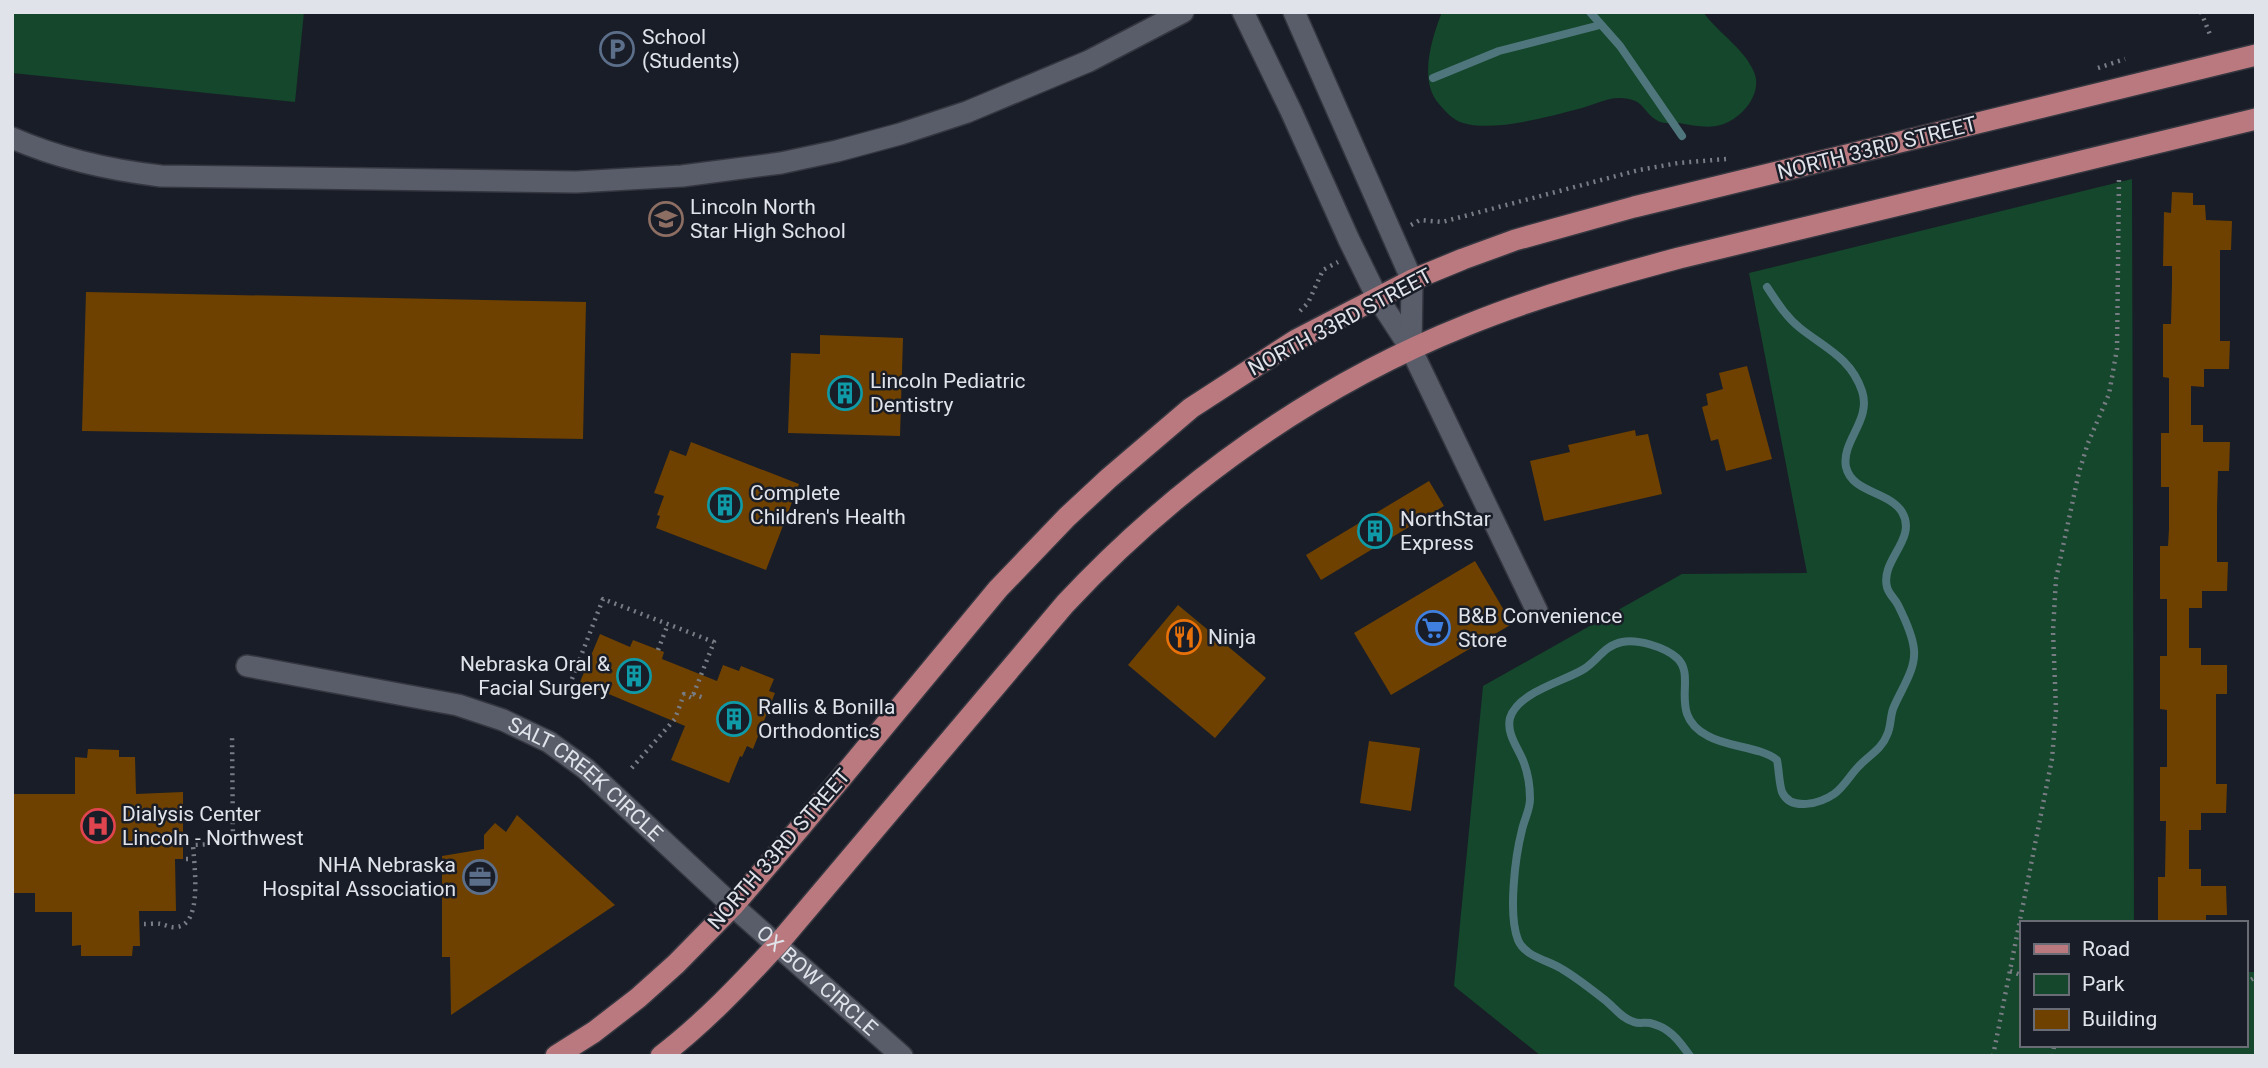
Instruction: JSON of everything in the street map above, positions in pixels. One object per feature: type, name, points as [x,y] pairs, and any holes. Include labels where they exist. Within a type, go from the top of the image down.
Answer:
[{"type":"main road","name":"NORTH 33RD STREET","points":[[556,1056],[638,998],[676,964],[733,905],[998,589],[1067,517],[1191,408],[1296,340],[1412,280],[1463,258],[1516,240],[1623,210],[2256,55]]},
{"type":"main road","points":[[661,1056],[687,1036],[777,945],[1051,620],[1107,559],[1210,471],[1323,397],[1411,349],[1468,324],[1598,280],[1679,258],[2256,119]]},
{"type":"street","points":[[12,138],[92,165],[161,176],[576,182],[682,176],[781,163],[900,134],[967,112],[1088,61],[1183,12]]},
{"type":"street","points":[[1243,12],[1377,297],[1411,349],[1538,611]]},
{"type":"street","points":[[1294,12],[1412,280],[1411,349]]},
{"type":"street","name":"SALT CREEK CIRCLE","points":[[247,666],[458,705],[535,734],[565,752],[586,769],[733,905]]},
{"type":"street","name":"OX BOW CIRCLE","points":[[733,905],[902,1056]]},
{"type":"path","points":[[2201,12],[2211,37]]},
{"type":"path","points":[[1993,1056],[2054,743],[2056,693],[2053,612],[2056,579],[2079,472],[2109,394],[2117,349],[2119,178]]},
{"type":"path","points":[[572,679],[603,599],[714,642],[692,698],[684,694],[675,719],[630,770]]},
{"type":"path","points":[[658,650],[668,624]]},
{"type":"path","points":[[694,694],[704,698]]},
{"type":"path","points":[[144,924],[160,923],[176,928],[185,925],[194,908],[193,845],[233,844],[232,734]]},
{"type":"path","points":[[186,859],[193,859]]},
{"type":"path","points":[[2010,971],[2020,975]]},
{"type":"green space","points":[[12,12],[304,12],[295,102],[12,73]]},
{"type":"green space","points":[[1442,12],[1703,12],[1750,63],[1756,81],[1755,90],[1747,106],[1733,120],[1711,127],[1660,122],[1634,100],[1619,98],[1505,125],[1463,123],[1453,118],[1439,104],[1429,83],[1431,46]]},
{"type":"green space","points":[[2132,179],[2134,921],[2020,921],[2020,1047],[2247,1047],[2247,972],[2256,972],[2256,1056],[1541,1056],[1454,986],[1483,686],[1682,574],[1807,573],[1749,273]]},
{"type":"building","points":[[2172,192],[2193,193],[2193,205],[2205,205],[2206,220],[2232,221],[2231,250],[2220,250],[2220,341],[2230,341],[2229,369],[2204,369],[2204,387],[2191,386],[2191,425],[2203,425],[2203,442],[2230,442],[2229,471],[2218,471],[2217,508],[2217,562],[2228,562],[2227,591],[2202,591],[2202,608],[2189,608],[2189,648],[2201,648],[2201,665],[2227,665],[2227,694],[2216,694],[2216,784],[2227,784],[2226,813],[2201,813],[2201,830],[2189,830],[2189,869],[2201,869],[2201,886],[2226,886],[2227,915],[2206,915],[2206,921],[2158,921],[2158,877],[2165,877],[2166,821],[2160,821],[2160,767],[2167,767],[2167,710],[2160,709],[2160,656],[2167,656],[2167,599],[2160,599],[2160,546],[2168,546],[2169,529],[2169,487],[2161,487],[2161,433],[2169,433],[2169,378],[2163,377],[2163,324],[2171,324],[2172,283],[2172,266],[2163,266],[2164,212],[2171,213]]},
{"type":"building","points":[[86,292],[586,302],[583,439],[82,431]]},
{"type":"building","name":"Lincoln Pediatric Dentistry","points":[[820,335],[903,338],[900,436],[788,433],[791,353],[820,354]]},
{"type":"building","points":[[1747,366],[1772,459],[1726,471],[1718,439],[1711,441],[1702,407],[1708,405],[1706,394],[1723,389],[1719,373]]},
{"type":"building","points":[[1635,430],[1636,436],[1648,434],[1662,494],[1544,521],[1530,461],[1570,452],[1568,445]]},
{"type":"building","name":"Complete Children's Health","points":[[691,442],[799,484],[766,570],[656,528],[660,516],[657,515],[664,496],[654,493],[670,450],[686,456]]},
{"type":"building","name":"NorthStar Express","points":[[1429,481],[1444,506],[1321,580],[1306,555]]},
{"type":"building","name":"B&B Convenience Store","points":[[1475,561],[1512,624],[1391,695],[1354,633]]},
{"type":"building","points":[[1178,605],[1266,678],[1215,738],[1128,665]]},
{"type":"building","points":[[600,634],[630,647],[633,640],[664,652],[662,659],[717,681],[723,665],[739,671],[741,666],[774,679],[769,691],[775,693],[753,749],[747,746],[729,783],[671,760],[685,726],[580,682]]},
{"type":"building","points":[[1369,741],[1420,748],[1411,811],[1360,803]]},
{"type":"building","name":"Dialysis Center Lincoln - Northwest","points":[[88,749],[119,750],[119,757],[135,757],[136,794],[183,792],[183,859],[175,859],[176,911],[139,911],[140,946],[133,946],[132,956],[81,956],[81,945],[72,946],[72,912],[35,912],[35,893],[12,893],[12,794],[75,794],[75,757],[87,758]]},
{"type":"building","points":[[517,815],[615,905],[451,1015],[450,957],[442,957],[442,856],[484,849],[484,835],[495,823],[506,832]]},
{"type":"waterway","points":[[1590,12],[1620,46],[1682,136]]},
{"type":"waterway","points":[[1433,78],[1499,51],[1600,25]]},
{"type":"waterway","points":[[1690,1056],[1678,1040],[1660,1026],[1636,1023],[1626,1018],[1573,976],[1537,958],[1521,946],[1513,916],[1514,886],[1519,841],[1530,794],[1525,767],[1511,736],[1509,724],[1515,709],[1531,694],[1584,669],[1611,646],[1628,641],[1659,647],[1677,658],[1685,675],[1685,707],[1695,727],[1716,740],[1762,752],[1777,760],[1782,792],[1792,802],[1814,803],[1834,794],[1885,740],[1893,709],[1914,658],[1910,633],[1888,589],[1886,577],[1902,540],[1906,522],[1896,505],[1855,482],[1846,467],[1848,448],[1863,411],[1862,391],[1857,380],[1844,362],[1790,319],[1767,287]]},
{"type":"place","name":"School (Students)","points":[[617,49]]},
{"type":"place","name":"Lincoln North Star High School","points":[[666,219]]},
{"type":"place","name":"Lincoln Pediatric Dentistry","points":[[845,393]]},
{"type":"place","name":"Complete Children's Health","points":[[725,505]]},
{"type":"place","name":"NorthStar Express","points":[[1375,531]]},
{"type":"place","name":"B&B Convenience Store","points":[[1433,628]]},
{"type":"place","name":"Ninja","points":[[1184,637]]},
{"type":"place","name":"Nebraska Oral & Facial Surgery","points":[[634,676]]},
{"type":"place","name":"Rallis & Bonilla Orthodontics","points":[[734,719]]},
{"type":"place","name":"Dialysis Center Lincoln - Northwest","points":[[98,826]]},
{"type":"place","name":"NHA Nebraska Hospital Association","points":[[480,877]]}]
